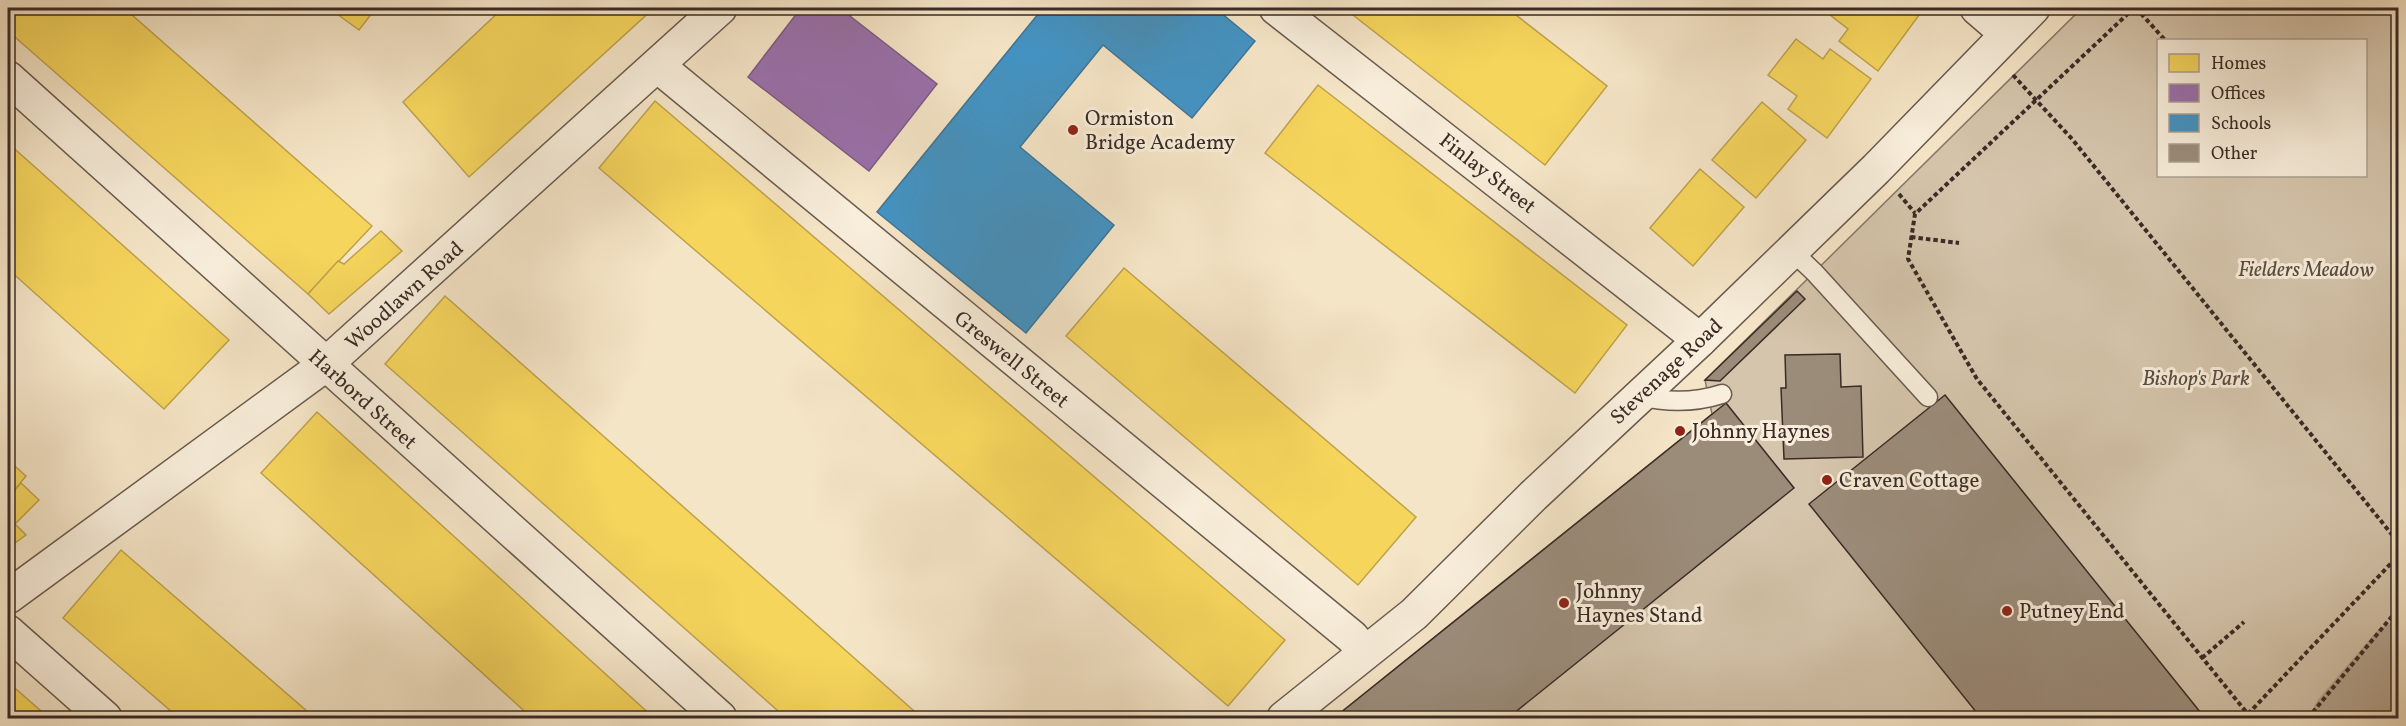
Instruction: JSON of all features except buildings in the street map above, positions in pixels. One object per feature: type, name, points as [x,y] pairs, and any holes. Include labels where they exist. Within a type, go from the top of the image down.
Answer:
[{"type":"street","name":"Woodlawn Road","points":[[8,597],[325,365],[720,8]]},
{"type":"street","name":"Finlay Street","points":[[1276,8],[1700,340]]},
{"type":"street","points":[[1977,8],[2006,33]]},
{"type":"street","name":"Stevenage Road","points":[[1284,718],[1414,614],[1876,169],[2006,33],[2033,8]]},
{"type":"street","name":"Greswell Street","points":[[658,66],[1352,637],[1365,652]]},
{"type":"street","name":"Harbord Street","points":[[8,78],[720,718]]},
{"type":"street","points":[[8,632],[105,718]]},
{"type":"lane","points":[[1792,251],[1815,273],[1928,397]]},
{"type":"lane","points":[[1639,396],[1664,402],[1689,401],[1722,394]]},
{"type":"path","points":[[2164,39],[2135,8],[1915,214],[1908,259],[1977,379],[2251,718]]},
{"type":"path","points":[[2013,74],[2072,139],[2398,542]]},
{"type":"path","points":[[1897,192],[1915,214]]},
{"type":"path","points":[[1911,237],[1959,243]]},
{"type":"path","points":[[2248,714],[2398,556]]},
{"type":"path","points":[[2308,718],[2398,609]]},
{"type":"path","points":[[2202,658],[2244,622]]},
{"type":"green space","points":[[2082,8],[2398,8],[2398,654],[2343,718],[1334,718],[1712,414],[1705,380]]},
{"type":"water","points":[[2398,654],[2398,718],[2343,718]]},
{"type":"waterway","points":[[2343,718],[2398,654]]},
{"type":"place","name":"Ormiston Bridge Academy","points":[[1073,130]]},
{"type":"place","name":"Johnny Haynes","points":[[1680,431]]},
{"type":"place","name":"Craven Cottage","points":[[1827,480]]},
{"type":"place","name":"Johnny Haynes Stand","points":[[1564,603]]},
{"type":"place","name":"Putney End","points":[[2007,611]]},
{"type":"park label","name":"Fielders Meadow","points":[[2306,269]]},
{"type":"park label","name":"Bishop's Park","points":[[2196,378]]}]
